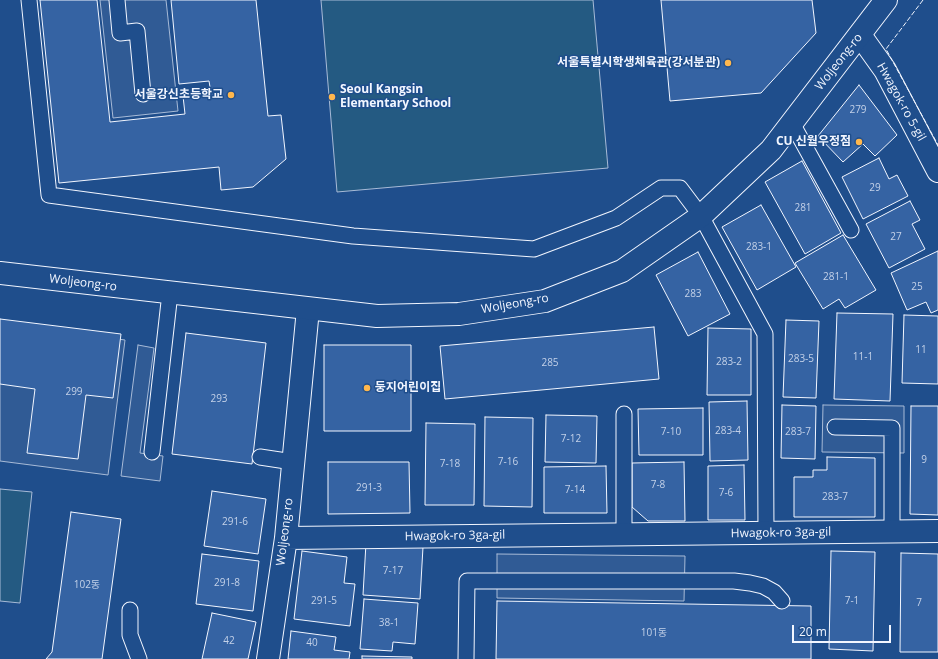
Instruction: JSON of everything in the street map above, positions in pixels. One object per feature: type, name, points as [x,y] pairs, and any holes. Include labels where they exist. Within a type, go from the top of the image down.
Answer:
[{"type":"street","name":"Woljeong-ro","points":[[0,273],[377,316],[459,314],[545,301],[622,271],[701,216],[771,150],[886,0]]},
{"type":"street","name":"Hwagok-ro 5-gil","points":[[860,35],[885,70],[938,171]]},
{"type":"street","name":"Woljeong-ro","points":[[268,659],[286,538],[308,309]]},
{"type":"street","name":"Hwagok-ro 3ga-gil","points":[[286,538],[938,531]]},
{"type":"lane","points":[[29,0],[49,195],[353,236],[534,249],[616,218],[662,188],[680,188],[701,216],[765,334],[766,533]]},
{"type":"lane","points":[[117,0],[120,33],[137,31],[143,94]]},
{"type":"lane","points":[[792,123],[851,230]]},
{"type":"lane","points":[[152,452],[170,293]]},
{"type":"lane","points":[[624,414],[624,534]]},
{"type":"lane","points":[[835,427],[892,428],[892,531]]},
{"type":"lane","points":[[260,457],[293,462]]},
{"type":"lane","points":[[466,659],[467,581],[750,583],[763,586],[774,592],[782,601]]},
{"type":"lane","points":[[130,610],[130,635],[139,659]]},
{"type":"shaded area","points":[[100,0],[166,0],[178,111],[113,118]]},
{"type":"shaded area","points":[[321,0],[593,0],[608,168],[337,192]]},
{"type":"shaded area","points":[[0,323],[125,340],[108,475],[0,461]]},
{"type":"shaded area","points":[[138,345],[154,348],[140,453],[163,456],[160,481],[121,476]]},
{"type":"shaded area","points":[[823,405],[904,406],[904,453],[822,452]]},
{"type":"shaded area","points":[[0,489],[32,492],[20,603],[0,601]]},
{"type":"shaded area","points":[[497,554],[685,556],[684,601],[497,598]]},
{"type":"building","name":"서울강신초등학교","points":[[40,0],[97,0],[110,122],[185,114],[183,96],[211,93],[209,81],[179,84],[171,0],[256,0],[268,116],[281,115],[286,159],[253,187],[221,190],[219,167],[59,183]]},
{"type":"building","name":"서울특별시학생체육관(강서분관)","points":[[661,0],[812,0],[816,33],[761,93],[670,101]]},
{"type":"building","points":[[859,85],[897,135],[875,156],[863,144],[843,162],[818,136]]},
{"type":"building","points":[[879,158],[889,179],[897,175],[908,196],[863,219],[842,177]]},
{"type":"building","points":[[802,161],[841,233],[805,254],[765,182]]},
{"type":"building","points":[[910,201],[920,220],[912,224],[925,249],[889,268],[866,224]]},
{"type":"building","points":[[761,205],[796,267],[757,290],[722,227]]},
{"type":"building","points":[[843,235],[876,290],[845,308],[839,299],[823,309],[795,263]]},
{"type":"building","points":[[938,251],[938,310],[931,313],[926,302],[907,310],[891,273]]},
{"type":"building","points":[[698,252],[730,314],[688,336],[656,275]]},
{"type":"building","points":[[837,313],[893,314],[890,401],[834,399]]},
{"type":"building","points":[[904,315],[938,316],[938,384],[902,383]]},
{"type":"building","points":[[0,319],[121,334],[113,398],[86,395],[78,459],[27,453],[35,389],[0,384]]},
{"type":"building","points":[[786,320],[819,321],[816,398],[783,397]]},
{"type":"building","points":[[654,327],[659,379],[445,399],[440,346]]},
{"type":"building","points":[[708,328],[751,329],[751,395],[707,395]]},
{"type":"building","points":[[186,333],[266,343],[252,464],[172,454]]},
{"type":"building","name":"둥지어린이집","points":[[324,345],[411,345],[411,431],[324,431]]},
{"type":"building","points":[[747,401],[748,460],[710,461],[709,402]]},
{"type":"building","points":[[782,405],[816,406],[815,459],[781,458]]},
{"type":"building","points":[[911,406],[938,406],[938,515],[910,514]]},
{"type":"building","points":[[703,408],[703,455],[639,455],[638,409]]},
{"type":"building","points":[[546,415],[597,416],[596,463],[545,462]]},
{"type":"building","points":[[485,417],[533,418],[532,507],[484,506]]},
{"type":"building","points":[[426,423],[475,424],[474,505],[425,505]]},
{"type":"building","points":[[827,457],[875,458],[875,517],[794,517],[794,477],[813,477],[813,470],[827,470]]},
{"type":"building","points":[[328,462],[409,462],[410,513],[328,514]]},
{"type":"building","points":[[684,462],[685,521],[648,521],[632,507],[632,463]]},
{"type":"building","points":[[744,465],[745,520],[708,520],[708,466]]},
{"type":"building","points":[[606,466],[607,513],[544,513],[544,467]]},
{"type":"building","points":[[212,491],[266,499],[258,554],[204,546]]},
{"type":"building","points":[[71,512],[121,519],[102,659],[46,659],[52,652]]},
{"type":"building","points":[[366,543],[423,547],[420,599],[363,595]]},
{"type":"building","points":[[302,551],[347,557],[344,583],[355,584],[350,626],[294,619]]},
{"type":"building","points":[[831,551],[875,552],[873,651],[829,649]]},
{"type":"building","points":[[901,553],[938,554],[938,652],[900,652]]},
{"type":"building","points":[[202,554],[259,561],[253,611],[196,604]]},
{"type":"building","points":[[364,599],[418,603],[415,644],[393,642],[392,651],[360,649]]},
{"type":"building","points":[[497,601],[811,606],[811,659],[496,659]]},
{"type":"building","points":[[212,613],[256,622],[248,659],[202,659]]},
{"type":"building","points":[[291,631],[336,637],[334,650],[350,652],[349,659],[288,659]]},
{"type":"building","points":[[362,656],[412,657],[412,659],[362,659]]},
{"type":"fence","points":[[923,0],[886,49],[938,145]]},
{"type":"place","name":"서울특별시학생체육관(강서분관)","points":[[728,63]]},
{"type":"place","name":"서울강신초등학교","points":[[231,95]]},
{"type":"place","name":"Seoul Kangsin Elementary School","points":[[332,97]]},
{"type":"place","name":"CU 신월우정점","points":[[859,142]]},
{"type":"place","name":"둥지어린이집","points":[[367,388]]}]
